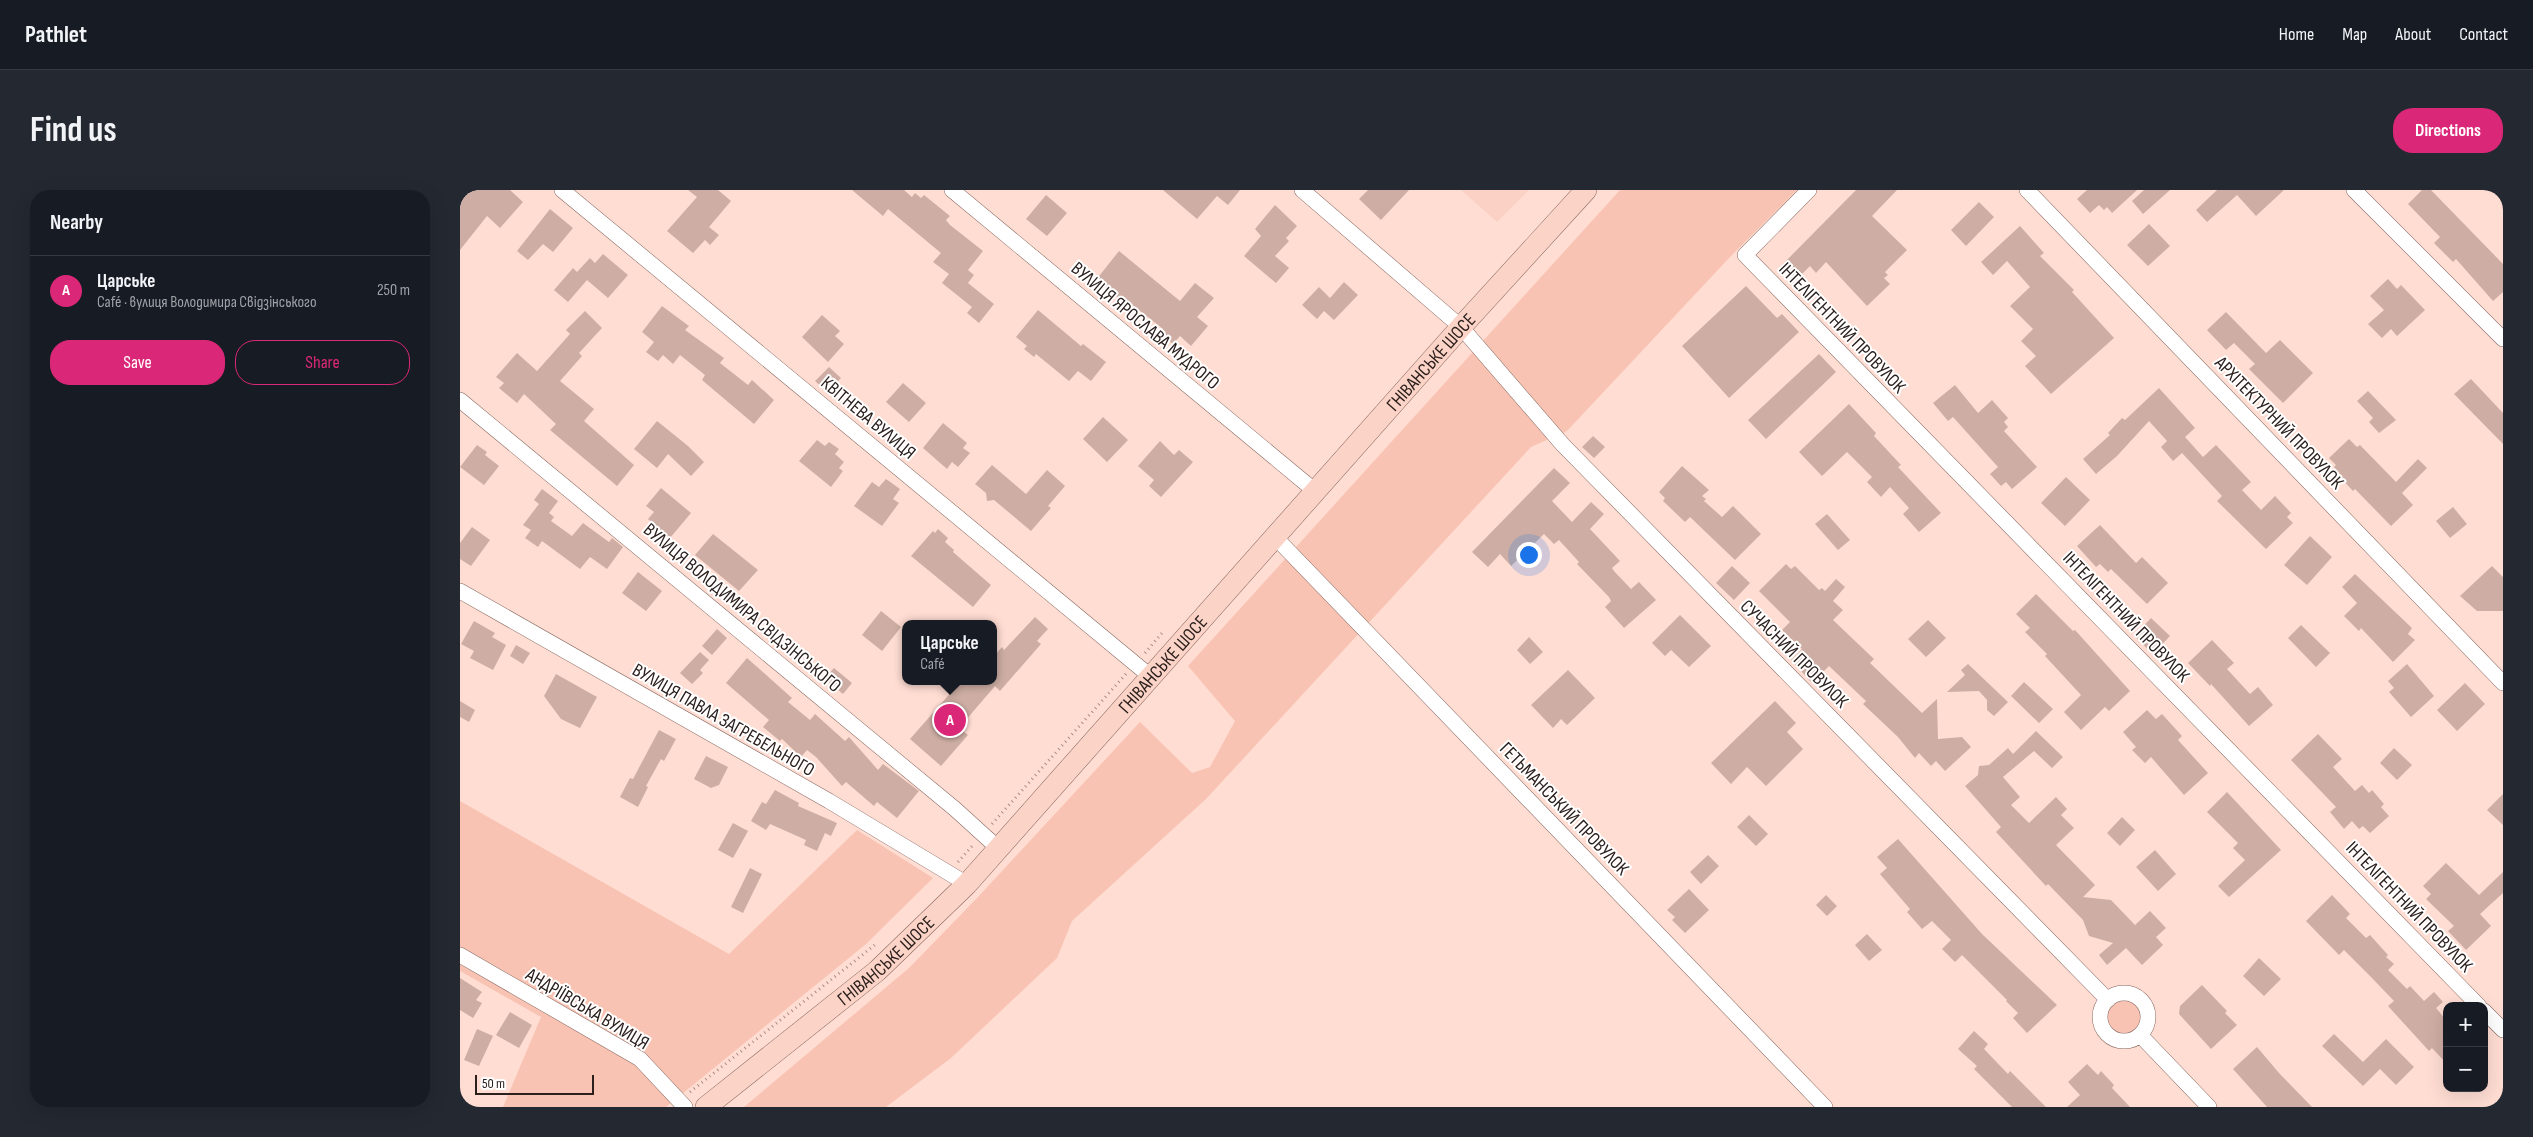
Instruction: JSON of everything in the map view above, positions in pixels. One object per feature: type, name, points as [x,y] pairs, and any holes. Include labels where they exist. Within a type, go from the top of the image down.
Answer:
[{"type":"main road","name":"ГНІВАНСЬКЕ ШОСЕ","points":[[706,1107],[877,971],[967,884],[1150,676],[1276,538],[1315,491],[1461,327],[1586,190]]},
{"type":"street","name":"КВІТНЕВА ВУЛИЦЯ","points":[[562,190],[1150,676]]},
{"type":"street","name":"ВУЛИЦЯ ЯРОСЛАВА МУДРОГО","points":[[952,190],[1315,491]]},
{"type":"street","name":"СУЧАСНИЙ ПРОВУЛОК","points":[[1302,190],[1461,327],[1563,445],[2108,1000]]},
{"type":"street","name":"ІНТЕЛІГЕНТНИЙ ПРОВУЛОК","points":[[1809,190],[1745,254],[2475,1002]]},
{"type":"street","name":"АРХІТЕКТУРНИЙ ПРОВУЛОК","points":[[2027,190],[2503,683]]},
{"type":"street","points":[[2354,190],[2503,339]]},
{"type":"street","name":"ВУЛИЦЯ ВОЛОДИМИРА СВІДЗІНСЬКОГО","points":[[460,400],[955,809],[998,848]]},
{"type":"street","name":"ГЕТЬМАНСЬКИЙ ПРОВУЛОК","points":[[1276,538],[1825,1107]]},
{"type":"street","name":"ВУЛИЦЯ ПАВЛА ЗАГРЕБЕЛЬНОГО","points":[[460,591],[829,801],[967,884]]},
{"type":"street","name":"АНДРІЇВСЬКА ВУЛИЦЯ","points":[[460,955],[640,1059],[686,1107]]},
{"type":"street","points":[[2123,994],[2137,998],[2143,1003],[2148,1017],[2147,1024],[2140,1035],[2130,1040],[2122,1041],[2107,1034],[2100,1020],[2101,1012],[2108,1000],[2123,994]]},
{"type":"street","points":[[2488,1015],[2503,1030]]},
{"type":"street","points":[[2140,1035],[2209,1107]]},
{"type":"shaded area","points":[[1461,190],[1529,190],[1497,222]]},
{"type":"shaded area","points":[[1620,190],[1797,190],[1730,257],[1567,431],[1531,447],[1206,799],[1072,921],[1057,958],[951,1058],[886,1107],[744,1107],[909,968],[979,896],[1140,722],[1192,773],[1210,767],[1235,721],[1188,666]]},
{"type":"shaded area","points":[[460,801],[729,954],[857,830],[933,878],[866,944],[666,1107],[503,1107],[541,1017],[460,971]]},
{"type":"shaded area","points":[[2124,993],[2133,995],[2141,1000],[2146,1008],[2148,1017],[2146,1026],[2141,1034],[2133,1039],[2124,1041],[2115,1039],[2107,1034],[2102,1026],[2100,1017],[2102,1008],[2107,1000],[2115,995]]},
{"type":"building","points":[[460,190],[510,190],[523,202],[500,228],[487,216],[460,250]]},
{"type":"building","points":[[688,190],[718,190],[731,201],[709,227],[719,235],[710,245],[705,240],[693,253],[667,231],[697,197]]},
{"type":"building","points":[[852,190],[904,190],[912,197],[915,193],[921,198],[924,195],[950,216],[946,220],[950,225],[983,251],[968,270],[974,275],[968,283],[994,304],[979,323],[967,313],[972,307],[942,283],[949,274],[933,262],[941,253],[888,209],[883,216]]},
{"type":"building","points":[[1163,190],[1240,190],[1228,205],[1217,196],[1197,219]]},
{"type":"building","points":[[1368,190],[1409,190],[1381,220],[1359,199]]},
{"type":"building","points":[[1856,190],[1897,190],[1872,216],[1907,250],[1885,272],[1888,275],[1884,278],[1890,284],[1867,306],[1826,262],[1816,273],[1810,266],[1796,280],[1782,265]]},
{"type":"building","points":[[2087,190],[2137,190],[2112,213],[2107,207],[2104,210],[2099,205],[2090,213],[2077,199]]},
{"type":"building","points":[[2144,190],[2170,190],[2143,214],[2132,201]]},
{"type":"building","points":[[2217,190],[2284,190],[2256,216],[2237,195],[2207,222],[2196,210]]},
{"type":"building","points":[[2422,190],[2431,190],[2503,264],[2503,292],[2493,301],[2456,259],[2453,262],[2434,243],[2440,237],[2408,204]]},
{"type":"building","points":[[1046,195],[1067,213],[1047,236],[1026,219]]},
{"type":"building","points":[[1979,202],[1994,217],[1966,246],[1951,230]]},
{"type":"building","points":[[1275,205],[1297,226],[1286,238],[1289,241],[1275,256],[1289,268],[1276,283],[1244,256],[1261,236],[1255,229]]},
{"type":"building","points":[[550,209],[573,228],[553,252],[543,244],[528,260],[517,251]]},
{"type":"building","points":[[2149,224],[2170,246],[2148,266],[2127,245]]},
{"type":"building","points":[[2020,226],[2044,253],[2040,256],[2074,290],[2072,292],[2114,338],[2051,394],[2025,366],[2036,356],[2021,341],[2033,329],[2010,306],[2030,287],[2007,261],[1993,275],[1981,262]]},
{"type":"building","points":[[1119,251],[1180,301],[1195,283],[1214,298],[1197,317],[1208,326],[1191,346],[1180,336],[1173,344],[1159,333],[1163,329],[1129,302],[1127,305],[1096,280]]},
{"type":"building","points":[[603,254],[628,275],[608,298],[587,280],[568,302],[554,290],[573,268],[577,272],[590,258],[595,263]]},
{"type":"building","points":[[2388,279],[2397,289],[2401,285],[2425,310],[2397,336],[2391,329],[2382,338],[2368,324],[2384,310],[2370,296]]},
{"type":"building","points":[[1344,282],[1358,295],[1334,320],[1324,311],[1317,319],[1302,305],[1319,287],[1330,298]]},
{"type":"building","points":[[1746,286],[1777,318],[1782,314],[1799,332],[1729,398],[1682,346]]},
{"type":"building","points":[[662,306],[689,326],[685,330],[724,358],[720,363],[748,385],[752,380],[774,400],[754,424],[702,380],[705,375],[680,355],[673,364],[663,355],[658,361],[646,352],[654,342],[642,332]]},
{"type":"building","points":[[1038,310],[1081,346],[1083,344],[1106,362],[1091,381],[1078,371],[1069,381],[1036,354],[1034,357],[1024,349],[1027,346],[1016,337]]},
{"type":"building","points":[[585,311],[602,328],[579,353],[582,356],[560,381],[594,409],[584,421],[634,465],[617,486],[550,430],[556,424],[524,394],[517,403],[499,388],[504,383],[496,377],[517,353],[537,371],[570,334],[566,330]]},
{"type":"building","points":[[2226,312],[2266,353],[2280,340],[2313,373],[2283,403],[2249,369],[2255,364],[2234,343],[2226,350],[2207,330]]},
{"type":"building","points":[[822,315],[840,331],[835,336],[844,344],[828,362],[802,337]]},
{"type":"building","points":[[1819,354],[1836,372],[1766,439],[1748,420]]},
{"type":"building","points":[[829,367],[841,378],[827,392],[815,381]]},
{"type":"building","points":[[2471,379],[2503,413],[2503,444],[2454,394]]},
{"type":"building","points":[[903,383],[926,403],[909,422],[886,402]]},
{"type":"building","points":[[1955,385],[1978,413],[1992,400],[2008,418],[2004,422],[2008,427],[2004,431],[2037,467],[2012,489],[2006,482],[2001,486],[1990,474],[1998,467],[1953,417],[1948,421],[1933,403]]},
{"type":"building","points":[[2159,388],[2195,428],[2185,437],[2203,457],[2216,445],[2251,482],[2242,490],[2261,510],[2275,496],[2291,513],[2287,517],[2293,523],[2266,549],[2217,501],[2222,496],[2182,453],[2173,461],[2161,447],[2167,441],[2149,421],[2117,456],[2096,474],[2083,459],[2110,435],[2108,433],[2122,418],[2125,420]]},
{"type":"building","points":[[2368,391],[2396,420],[2379,433],[2369,422],[2373,418],[2357,401]]},
{"type":"building","points":[[1849,404],[1876,433],[1874,436],[1901,465],[1898,467],[1941,513],[1919,532],[1903,514],[1909,508],[1890,487],[1881,497],[1867,482],[1872,477],[1847,452],[1822,476],[1799,452]]},
{"type":"building","points":[[1103,417],[1128,440],[1107,462],[1083,439]]},
{"type":"building","points":[[657,421],[688,446],[704,462],[691,476],[668,454],[657,468],[634,449]]},
{"type":"building","points":[[943,423],[967,443],[963,448],[970,453],[958,467],[952,462],[947,469],[923,448]]},
{"type":"building","points":[[1593,436],[1605,447],[1594,458],[1582,447]]},
{"type":"building","points":[[2349,439],[2357,447],[2360,445],[2396,482],[2418,459],[2427,468],[2402,493],[2413,505],[2391,526],[2355,489],[2353,491],[2339,476],[2341,475],[2334,467],[2336,465],[2329,458]]},
{"type":"building","points":[[817,440],[825,446],[829,442],[839,449],[835,454],[844,462],[839,468],[843,471],[831,487],[799,461]]},
{"type":"building","points":[[1160,441],[1174,455],[1179,450],[1193,462],[1161,497],[1149,486],[1154,480],[1138,466]]},
{"type":"building","points":[[477,445],[487,452],[485,455],[499,466],[484,485],[460,467]]},
{"type":"building","points":[[992,465],[1026,494],[1047,470],[1065,486],[1048,506],[1051,508],[1031,531],[994,500],[987,501],[986,493],[975,484]]},
{"type":"building","points":[[1682,466],[1709,490],[1702,496],[1706,499],[1704,501],[1722,517],[1733,506],[1761,534],[1735,560],[1690,517],[1685,522],[1663,501],[1665,498],[1659,492]]},
{"type":"building","points":[[1554,468],[1570,483],[1552,501],[1572,522],[1591,502],[1604,514],[1590,529],[1620,561],[1612,568],[1631,589],[1639,582],[1656,600],[1624,628],[1605,607],[1611,601],[1609,597],[1577,564],[1579,562],[1559,540],[1554,544],[1544,534],[1511,566],[1500,554],[1488,567],[1472,552]]},
{"type":"building","points":[[2066,477],[2090,500],[2065,526],[2041,503]]},
{"type":"building","points":[[886,479],[900,489],[893,499],[899,503],[882,526],[854,506],[872,482],[879,487]]},
{"type":"building","points":[[661,488],[691,513],[670,538],[648,519],[654,512],[646,506]]},
{"type":"building","points":[[542,489],[558,501],[549,513],[554,517],[551,521],[572,536],[583,523],[609,542],[612,538],[623,547],[607,569],[590,557],[580,569],[542,541],[538,547],[525,538],[531,530],[523,525],[539,504],[534,500]]},
{"type":"building","points":[[2453,507],[2467,524],[2450,538],[2436,521]]},
{"type":"building","points":[[1827,514],[1850,540],[1838,550],[1815,524]]},
{"type":"building","points":[[2100,525],[2136,563],[2142,557],[2168,583],[2147,604],[2111,569],[2108,572],[2100,564],[2096,567],[2077,546]]},
{"type":"building","points":[[472,527],[490,540],[471,566],[460,559],[460,543]]},
{"type":"building","points":[[938,529],[948,538],[945,542],[954,550],[953,552],[991,585],[973,607],[911,556],[933,531],[935,533]]},
{"type":"building","points":[[713,534],[758,570],[739,591],[695,555]]},
{"type":"building","points":[[2310,536],[2332,557],[2307,585],[2284,565]]},
{"type":"building","points":[[1786,564],[1791,569],[1795,566],[1819,590],[1822,588],[1825,591],[1836,579],[1845,587],[1833,601],[1843,610],[1833,620],[1874,659],[1870,663],[1922,713],[1937,699],[1938,739],[1962,737],[1971,747],[1945,771],[1936,761],[1931,766],[1919,753],[1915,758],[1898,737],[1863,704],[1866,701],[1829,666],[1812,683],[1791,660],[1802,649],[1782,630],[1790,622],[1759,591]]},
{"type":"building","points":[[1732,566],[1750,583],[1734,600],[1716,583]]},
{"type":"building","points":[[2492,566],[2503,577],[2503,611],[2477,611],[2460,596]]},
{"type":"building","points":[[638,572],[662,591],[646,611],[622,593]]},
{"type":"building","points":[[2355,574],[2412,628],[2408,634],[2415,640],[2393,662],[2361,628],[2359,631],[2344,616],[2357,603],[2342,587]]},
{"type":"building","points":[[2036,594],[2073,631],[2075,630],[2130,691],[2109,711],[2105,707],[2081,730],[2064,712],[2081,695],[2045,656],[2047,654],[2025,632],[2030,628],[2016,614]]},
{"type":"building","points":[[881,611],[901,627],[882,651],[862,635]]},
{"type":"building","points":[[1680,615],[1711,646],[1689,667],[1671,650],[1665,656],[1652,643]]},
{"type":"building","points":[[1035,617],[1048,629],[1037,641],[1041,644],[1000,691],[995,686],[959,728],[968,735],[941,766],[910,739],[957,685],[997,685],[997,653],[1002,647],[1004,650]]},
{"type":"building","points":[[2151,618],[2170,636],[2153,654],[2134,636]]},
{"type":"building","points":[[1928,620],[1946,638],[1926,657],[1908,639]]},
{"type":"building","points":[[474,621],[495,633],[492,637],[506,645],[493,670],[470,658],[474,651],[461,644]]},
{"type":"building","points":[[2301,625],[2330,653],[2316,667],[2288,638]]},
{"type":"building","points":[[717,629],[727,638],[712,655],[702,646]]},
{"type":"building","points":[[1529,637],[1543,652],[1530,664],[1517,650]]},
{"type":"building","points":[[2212,640],[2234,663],[2227,669],[2250,694],[2258,687],[2273,705],[2249,726],[2211,684],[2210,686],[2188,663]]},
{"type":"building","points":[[516,645],[530,653],[523,664],[510,656]]},
{"type":"building","points":[[700,652],[709,660],[700,670],[703,673],[692,684],[680,673]]},
{"type":"building","points":[[747,658],[792,698],[788,702],[810,720],[815,714],[845,741],[849,737],[878,770],[883,764],[919,791],[897,818],[877,802],[874,806],[846,782],[842,786],[816,757],[807,750],[801,757],[782,739],[780,741],[763,727],[769,720],[726,683]]},
{"type":"building","points":[[1968,664],[2008,702],[1994,716],[1987,710],[1987,700],[1979,691],[1947,692],[1965,675],[1961,670]]},
{"type":"building","points":[[2407,664],[2434,696],[2411,717],[2389,692],[2394,688],[2388,681]]},
{"type":"building","points":[[834,668],[852,683],[843,694],[824,679]]},
{"type":"building","points":[[1568,670],[1595,698],[1567,725],[1561,719],[1553,728],[1531,705]]},
{"type":"building","points":[[556,674],[597,697],[580,728],[561,719],[544,696]]},
{"type":"building","points":[[2024,682],[2053,709],[2039,723],[2011,696]]},
{"type":"building","points":[[2465,683],[2485,704],[2457,731],[2437,710]]},
{"type":"building","points":[[460,701],[475,710],[469,722],[460,717]]},
{"type":"building","points":[[1775,701],[1796,723],[1787,732],[1803,749],[1766,786],[1747,767],[1731,784],[1711,763]]},
{"type":"building","points":[[2147,710],[2156,719],[2162,714],[2182,736],[2178,740],[2208,773],[2184,795],[2151,757],[2145,763],[2132,750],[2136,747],[2123,732]]},
{"type":"building","points":[[659,730],[676,739],[664,761],[661,759],[646,786],[648,787],[638,807],[620,797],[630,778],[633,779]]},
{"type":"building","points":[[2036,731],[2063,757],[2052,768],[2034,751],[2003,777],[2020,797],[2011,805],[2029,823],[2056,797],[2067,809],[2061,815],[2074,828],[2056,845],[2095,885],[2083,897],[2111,900],[2135,925],[2150,911],[2166,928],[2156,937],[2163,945],[2142,965],[2126,948],[2107,965],[2099,955],[2113,943],[2089,936],[2083,920],[2048,884],[2046,886],[1996,832],[2001,827],[1965,786],[1978,775],[1979,766],[1989,765],[2008,748],[2013,754]]},
{"type":"building","points":[[2318,734],[2342,759],[2333,767],[2355,791],[2362,785],[2369,793],[2372,790],[2384,804],[2381,807],[2389,816],[2370,833],[2363,826],[2359,829],[2352,821],[2344,829],[2330,812],[2336,807],[2291,760]]},
{"type":"building","points":[[2394,748],[2412,765],[2397,780],[2380,763]]},
{"type":"building","points":[[706,756],[728,767],[719,785],[711,788],[694,779]]},
{"type":"building","points":[[775,790],[799,803],[798,806],[837,823],[831,836],[825,833],[817,851],[804,845],[806,840],[770,824],[766,830],[751,821],[762,802],[766,804]]},
{"type":"building","points":[[2227,792],[2281,850],[2229,897],[2218,886],[2245,860],[2233,848],[2238,843],[2207,812]]},
{"type":"building","points":[[2503,794],[2503,825],[2487,810]]},
{"type":"building","points":[[1749,815],[1768,834],[1756,846],[1737,827]]},
{"type":"building","points":[[2122,817],[2135,830],[2120,846],[2107,833]]},
{"type":"building","points":[[733,823],[748,831],[733,858],[718,850]]},
{"type":"building","points":[[1898,839],[1982,934],[2057,1005],[2027,1033],[2013,1018],[2018,1013],[2007,1000],[1962,955],[1955,962],[1942,949],[1951,940],[1932,921],[1922,929],[1907,912],[1910,909],[1880,874],[1887,868],[1877,857]]},
{"type":"building","points":[[2155,850],[2176,874],[2158,891],[2136,867]]},
{"type":"building","points":[[1708,855],[1719,866],[1701,884],[1690,872]]},
{"type":"building","points":[[2446,863],[2479,895],[2503,872],[2503,893],[2480,914],[2491,926],[2466,950],[2448,931],[2454,926],[2426,899],[2431,894],[2423,886]]},
{"type":"building","points":[[750,868],[762,874],[743,913],[731,907]]},
{"type":"building","points":[[1689,889],[1709,910],[1685,933],[1672,920],[1675,917],[1667,910]]},
{"type":"building","points":[[1826,895],[1837,906],[1827,916],[1816,905]]},
{"type":"building","points":[[2332,895],[2350,914],[2346,918],[2366,938],[2370,935],[2388,955],[2386,957],[2394,964],[2388,970],[2407,989],[2410,986],[2424,1001],[2434,992],[2443,1002],[2436,1008],[2443,1016],[2443,1060],[2432,1048],[2429,1051],[2388,1006],[2394,1001],[2370,976],[2344,950],[2339,955],[2306,921]]},
{"type":"building","points":[[1867,934],[1882,950],[1869,961],[1855,945]]},
{"type":"building","points":[[2259,958],[2281,979],[2264,996],[2243,976]]},
{"type":"building","points":[[460,978],[482,992],[476,1000],[482,1003],[473,1018],[460,1010]]},
{"type":"building","points":[[2202,985],[2227,1011],[2225,1013],[2237,1025],[2211,1049],[2179,1014],[2180,1006]]},
{"type":"building","points":[[510,1012],[532,1025],[519,1048],[496,1035]]},
{"type":"building","points":[[477,1029],[493,1036],[479,1066],[464,1060]]},
{"type":"building","points":[[1974,1031],[1988,1044],[1984,1049],[2008,1074],[2010,1071],[2046,1107],[2012,1107],[1974,1069],[1977,1066],[1958,1049]]},
{"type":"building","points":[[2334,1034],[2363,1062],[2386,1039],[2414,1067],[2396,1085],[2380,1069],[2363,1086],[2322,1046]]},
{"type":"building","points":[[2257,1047],[2312,1107],[2267,1107],[2233,1069]]},
{"type":"building","points":[[2087,1064],[2098,1075],[2101,1071],[2114,1085],[2112,1088],[2130,1107],[2067,1107],[2080,1095],[2068,1082]]},
{"type":"place","name":"Царське","points":[[950,720]]}]
